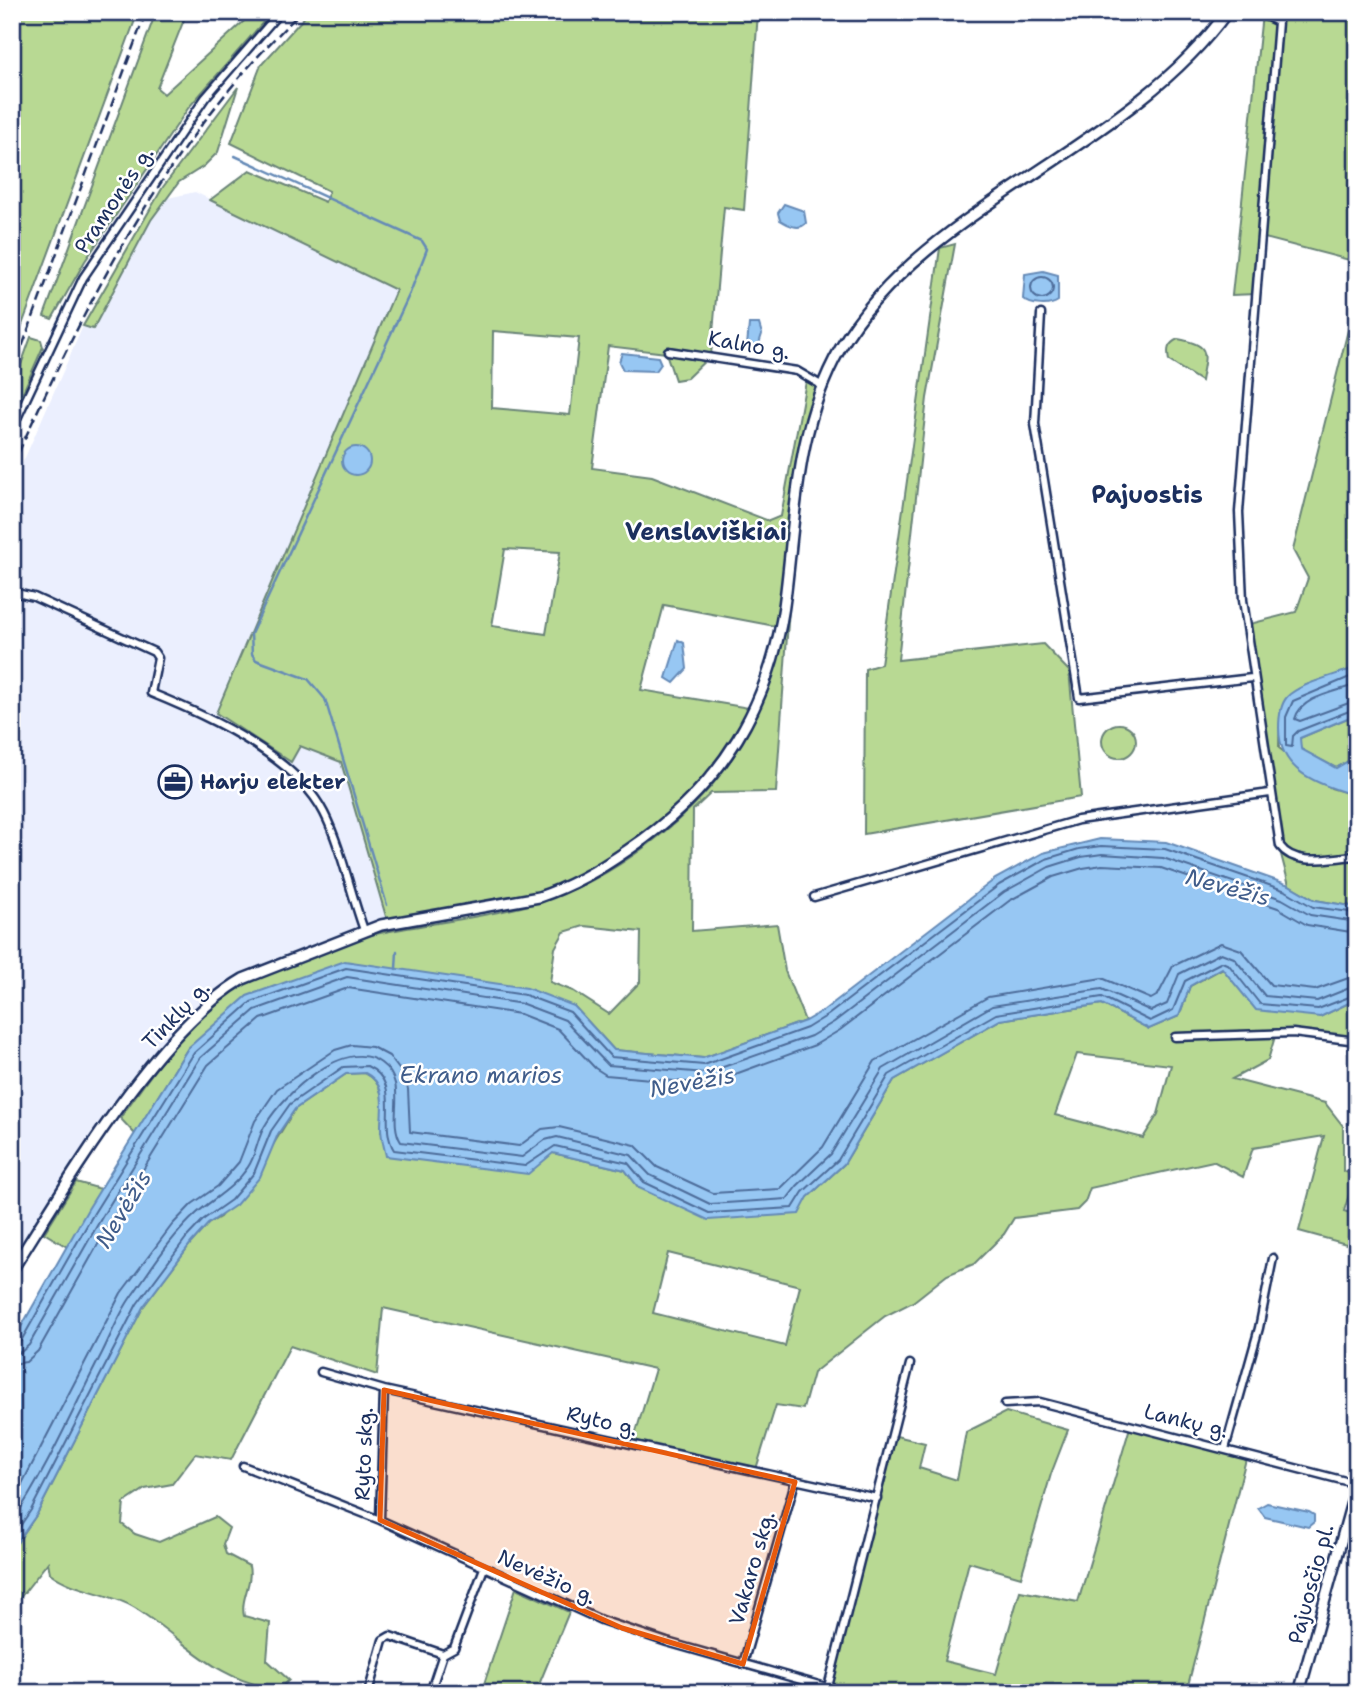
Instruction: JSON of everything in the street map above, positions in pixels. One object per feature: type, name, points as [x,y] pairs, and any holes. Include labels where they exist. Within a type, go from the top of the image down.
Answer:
[{"type":"main road","name":"Tinklų g.","points":[[12,1270],[142,1079],[199,1011],[226,989],[243,979],[363,930],[500,905],[561,890],[597,871],[668,821],[699,792],[736,745],[764,687],[777,643],[786,592],[793,510],[802,453],[821,385],[851,331],[891,283],[947,237],[1138,104],[1183,64],[1227,12]]},
{"type":"main road","name":"Pajuosčio pl.","points":[[1299,1693],[1357,1484]]},
{"type":"street","name":"Pramonės g.","points":[[12,429],[83,278],[205,98],[281,12]]},
{"type":"street","points":[[1258,12],[1278,22],[1239,512],[1243,600],[1252,678],[1277,839],[1286,855],[1297,859],[1357,856]]},
{"type":"street","points":[[1041,314],[1035,424],[1079,698],[1252,678]]},
{"type":"street","name":"Kalno g.","points":[[668,351],[797,371],[821,385]]},
{"type":"street","points":[[12,592],[34,597],[154,652],[158,658],[151,692],[204,715],[289,770],[324,813],[363,930]]},
{"type":"street","points":[[814,897],[1078,820],[1270,793]]},
{"type":"street","points":[[1175,1037],[1293,1033],[1357,1041]]},
{"type":"street","points":[[1225,1449],[1259,1328],[1273,1258]]},
{"type":"street","points":[[828,1688],[910,1364]]},
{"type":"street","name":"Ryto g.","points":[[321,1372],[384,1390],[877,1498]]},
{"type":"street","name":"Ryto skg.","points":[[380,1520],[384,1390]]},
{"type":"street","name":"Lankų g.","points":[[1005,1404],[1040,1402],[1357,1484]]},
{"type":"street","name":"Nevėžio g.","points":[[243,1466],[380,1520],[622,1628],[847,1693]]},
{"type":"street","name":"Vakaro skg.","points":[[743,1664],[795,1482]]},
{"type":"street","points":[[430,1693],[443,1654],[454,1648],[484,1568]]},
{"type":"street","points":[[368,1693],[383,1640],[390,1636],[443,1654]]},
{"type":"highlighted area","points":[[384,1390],[795,1482],[743,1664],[622,1628],[380,1520]]},
{"type":"shaded area","points":[[195,192],[396,290],[216,713],[291,761],[299,745],[341,762],[387,920],[348,932],[248,971],[213,993],[171,1035],[114,1110],[12,1260],[12,487],[83,326],[93,328],[151,220],[168,198]]},
{"type":"green space","points":[[12,12],[138,12],[12,352]]},
{"type":"green space","points":[[156,12],[187,12],[157,88],[164,94],[254,12],[272,12],[189,107],[85,261],[52,319],[44,316]]},
{"type":"green space","points":[[309,12],[758,12],[744,210],[724,207],[711,355],[687,378],[675,380],[666,353],[608,346],[592,468],[652,476],[769,521],[781,516],[807,376],[821,385],[809,421],[780,627],[664,605],[641,690],[755,709],[746,728],[668,821],[561,890],[387,920],[341,762],[300,746],[291,762],[216,713],[396,290],[210,200],[250,170],[325,202],[329,191],[231,143],[261,65]],"holes":[[[493,331],[579,338],[570,415],[492,408]],[[505,549],[560,552],[546,634],[492,626]]]},
{"type":"green space","points":[[1258,12],[1357,12],[1357,262],[1261,237],[1256,294],[1232,295],[1262,14]]},
{"type":"green space","points":[[238,87],[218,152],[204,166],[179,182],[151,220],[93,329],[83,326],[163,187]]},
{"type":"green space","points":[[955,244],[927,398],[898,660],[1043,644],[1069,671],[1081,797],[864,834],[865,669],[881,664],[940,248]]},
{"type":"green space","points":[[1357,294],[1357,667],[1308,684],[1289,697],[1283,709],[1279,748],[1331,788],[1357,796],[1357,907],[1315,900],[1289,885],[1277,839],[1246,625],[1296,612],[1308,578],[1293,550]]},
{"type":"green space","points":[[31,337],[41,340],[43,347],[12,417],[12,390]]},
{"type":"green space","points":[[1178,339],[1196,344],[1204,351],[1201,381],[1169,361],[1169,348]]},
{"type":"green space","points":[[789,608],[776,792],[711,793],[693,810],[692,931],[777,924],[785,971],[805,1021],[703,1058],[614,1050],[574,1006],[188,1048],[135,1134],[120,1118],[184,1033],[215,1004],[241,987],[367,936],[496,913],[536,903],[593,880],[649,844],[698,800],[736,752],[762,700],[775,664]],"holes":[[[584,926],[641,932],[640,982],[609,1014],[573,991],[550,982],[555,948],[564,932]]]},
{"type":"green space","points":[[1357,714],[1357,756],[1336,768],[1300,749],[1300,738]]},
{"type":"green space","points":[[1119,724],[1131,729],[1136,741],[1131,753],[1119,758],[1107,753],[1102,741],[1107,729]]},
{"type":"green space","points":[[1223,968],[1320,1017],[1357,999],[1357,1026],[1347,1038],[1276,1033],[1268,1060],[1232,1079],[1325,1103],[1343,1126],[1343,1171],[1355,1175],[1344,1211],[1357,1215],[1357,1247],[1299,1231],[1324,1136],[1253,1148],[1243,1177],[1213,1161],[1090,1188],[1085,1202],[1077,1210],[1014,1218],[1004,1234],[974,1264],[947,1275],[913,1302],[885,1316],[813,1373],[803,1409],[776,1405],[756,1469],[633,1442],[655,1369],[383,1308],[377,1375],[290,1346],[231,1460],[195,1454],[172,1484],[145,1489],[124,1503],[122,1524],[135,1534],[159,1542],[215,1517],[229,1528],[223,1544],[226,1554],[249,1566],[244,1616],[270,1623],[267,1660],[289,1680],[280,1689],[257,1685],[219,1669],[135,1608],[115,1598],[70,1584],[50,1573],[48,1562],[12,1608],[12,1550],[37,1514],[143,1307],[191,1243],[208,1224],[220,1217],[273,1145],[295,1109],[346,1074],[365,1073],[377,1084],[382,1098],[381,1132],[553,1153],[625,1170],[639,1188],[808,1197],[844,1164],[894,1080],[1000,1020],[1102,1004],[1149,1029],[1179,1016],[1190,986]],"holes":[[[1077,1054],[1171,1065],[1158,1114],[1143,1138],[1055,1115]],[[668,1253],[800,1286],[785,1346],[653,1313]]]},
{"type":"green space","points":[[76,1182],[101,1189],[69,1248],[44,1233]]},
{"type":"green space","points":[[1006,1412],[1068,1430],[1051,1474],[1021,1577],[969,1562],[944,1661],[996,1674],[1020,1591],[1078,1602],[1131,1424],[1246,1459],[1186,1693],[859,1693],[832,1683],[896,1436],[925,1443],[919,1468],[957,1480],[966,1432]]},
{"type":"green space","points":[[516,1588],[569,1612],[540,1682],[543,1693],[481,1693]]},
{"type":"water","points":[[784,204],[804,211],[806,223],[797,227],[780,220],[778,213]]},
{"type":"water","points":[[1043,271],[1058,275],[1058,301],[1046,305],[1026,301],[1023,299],[1025,274]]},
{"type":"water","points":[[749,324],[759,324],[762,334],[758,347],[747,346]]},
{"type":"water","points":[[622,353],[658,357],[661,364],[656,371],[623,370],[619,362]]},
{"type":"water","points":[[356,447],[366,451],[370,461],[366,471],[356,475],[346,471],[342,461],[346,451]]},
{"type":"water","points":[[678,640],[684,643],[687,669],[674,683],[666,678]]},
{"type":"water","points":[[1357,667],[1357,714],[1300,738],[1301,749],[1336,768],[1357,756],[1357,796],[1316,781],[1294,766],[1286,756],[1279,728],[1283,704],[1292,692]]},
{"type":"water","name":"Ekrano marios","points":[[1100,839],[1166,842],[1289,885],[1315,900],[1357,907],[1357,999],[1320,1017],[1256,1010],[1222,968],[1190,986],[1179,1016],[1149,1029],[1102,1004],[1000,1020],[894,1080],[844,1164],[808,1197],[799,1214],[708,1220],[639,1188],[625,1170],[553,1153],[528,1174],[386,1156],[381,1131],[382,1097],[377,1083],[365,1073],[346,1074],[295,1109],[278,1134],[260,1177],[236,1205],[208,1224],[143,1307],[37,1514],[12,1550],[12,1343],[88,1209],[188,1048],[247,996],[345,961],[527,988],[574,1006],[614,1050],[703,1058],[805,1021],[824,1010],[995,879],[1043,853]]},
{"type":"water","points":[[1267,1503],[1309,1512],[1314,1515],[1314,1522],[1308,1527],[1265,1517],[1258,1508]]},
{"type":"waterway","points":[[235,156],[422,241],[427,249],[410,293],[251,634],[252,654],[256,660],[308,679],[325,699],[387,905]]},
{"type":"waterway","points":[[396,969],[397,951]]},
{"type":"railway","points":[[12,374],[146,12]]},
{"type":"railway","points":[[12,467],[101,284],[170,169],[209,114],[253,62],[301,12]]},
{"type":"place","name":"Harju elekter","points":[[175,782]]},
{"type":"district","name":"Pajuostis","points":[[1147,495]]},
{"type":"district","name":"Venslaviškiai","points":[[706,532]]},
{"type":"water label","name":"Nevėžis","points":[[1228,887]]},
{"type":"water label","name":"Nevėžis","points":[[692,1082]]},
{"type":"water label","name":"Nevėžis","points":[[123,1209]]}]
